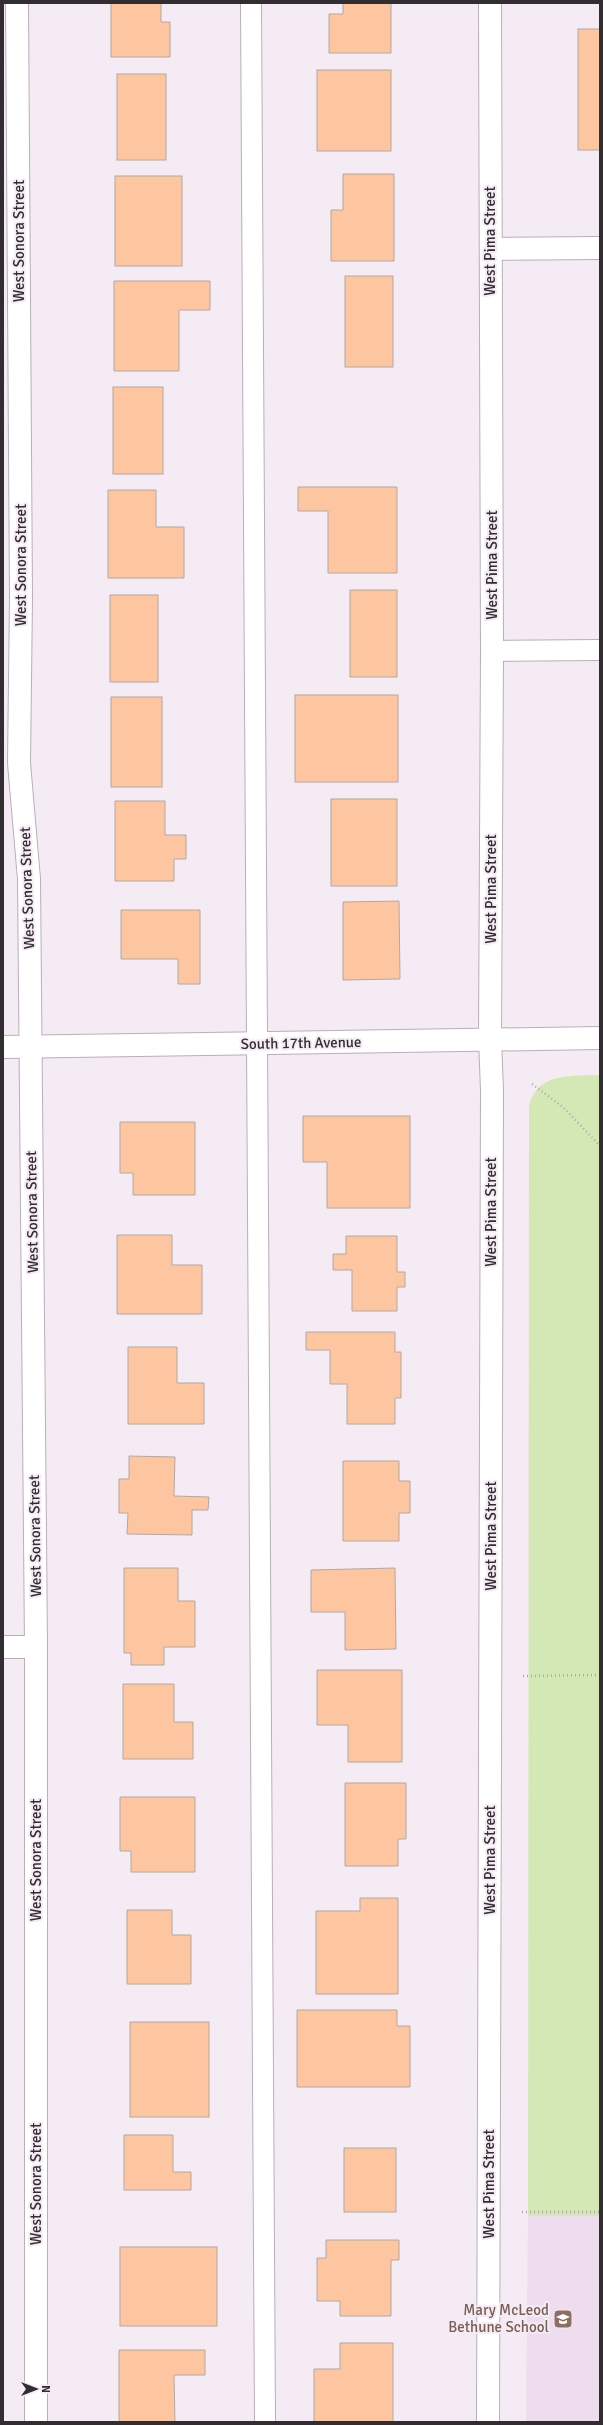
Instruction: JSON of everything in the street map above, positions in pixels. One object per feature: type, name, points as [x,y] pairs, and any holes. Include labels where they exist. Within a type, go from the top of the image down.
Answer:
[{"type":"street","name":"West Sonora Street","points":[[17,3],[21,590],[19,763],[29,879],[36,1646],[36,2422]]},
{"type":"street","name":"West Pima Street","points":[[488,2422],[492,1106],[490,1040],[492,651],[490,3]]},
{"type":"street","points":[[491,249],[600,248]]},
{"type":"street","name":"South 17th Avenue","points":[[3,1047],[600,1038]]},
{"type":"street","points":[[3,1646],[36,1646]]},
{"type":"lane","points":[[251,3],[265,2422]]},
{"type":"lane","points":[[492,651],[600,650]]},
{"type":"path","points":[[532,1084],[563,1107],[600,1146]]},
{"type":"path","points":[[522,1676],[600,1675]]},
{"type":"path","points":[[522,2212],[600,2212]]},
{"type":"shaded area","name":"Mary McLeod Bethune School","points":[[528,2216],[600,2216],[600,2422],[526,2422]]},
{"type":"green space","points":[[578,1075],[600,1075],[600,2216],[528,2216],[529,1106],[533,1095],[540,1087],[557,1078]]},
{"type":"building","points":[[111,3],[161,3],[161,22],[170,22],[170,57],[111,57]]},
{"type":"building","points":[[343,3],[391,3],[391,53],[329,53],[329,14],[343,14]]},
{"type":"building","points":[[578,29],[600,29],[600,150],[578,150]]},
{"type":"building","points":[[317,70],[391,70],[391,151],[317,151]]},
{"type":"building","points":[[117,74],[166,74],[166,160],[117,160]]},
{"type":"building","points":[[343,174],[394,174],[394,261],[331,261],[331,210],[343,210]]},
{"type":"building","points":[[115,176],[182,176],[182,266],[115,266]]},
{"type":"building","points":[[345,276],[393,276],[393,367],[345,367]]},
{"type":"building","points":[[114,281],[210,281],[210,310],[179,310],[179,371],[114,371]]},
{"type":"building","points":[[113,387],[163,387],[163,474],[113,474]]},
{"type":"building","points":[[298,487],[397,487],[397,573],[328,573],[328,511],[298,511]]},
{"type":"building","points":[[108,490],[156,490],[156,527],[184,527],[184,578],[108,578]]},
{"type":"building","points":[[350,590],[397,590],[397,677],[350,677]]},
{"type":"building","points":[[110,595],[158,595],[158,682],[110,682]]},
{"type":"building","points":[[295,695],[398,695],[398,782],[295,782]]},
{"type":"building","points":[[111,697],[162,697],[162,787],[111,787]]},
{"type":"building","points":[[331,799],[397,799],[397,886],[331,886]]},
{"type":"building","points":[[115,801],[165,801],[165,835],[186,835],[186,859],[174,859],[174,881],[115,881]]},
{"type":"building","points":[[399,901],[400,979],[343,980],[343,902]]},
{"type":"building","points":[[121,910],[200,910],[200,984],[178,984],[178,959],[121,959]]},
{"type":"building","points":[[303,1116],[410,1116],[410,1208],[327,1208],[327,1162],[303,1162]]},
{"type":"building","points":[[120,1122],[195,1122],[195,1195],[133,1195],[133,1173],[120,1173]]},
{"type":"building","points":[[117,1235],[172,1235],[172,1265],[202,1265],[202,1314],[117,1314]]},
{"type":"building","points":[[346,1236],[397,1236],[397,1272],[405,1272],[405,1287],[397,1287],[397,1311],[352,1311],[352,1270],[333,1270],[333,1254],[346,1254]]},
{"type":"building","points":[[306,1332],[395,1332],[395,1352],[401,1352],[401,1398],[395,1398],[395,1424],[347,1424],[347,1384],[330,1384],[330,1350],[306,1350]]},
{"type":"building","points":[[128,1347],[177,1347],[177,1383],[204,1383],[204,1424],[128,1424]]},
{"type":"building","points":[[129,1456],[175,1457],[174,1496],[209,1497],[208,1510],[192,1510],[192,1535],[127,1534],[128,1513],[119,1513],[119,1479],[129,1479]]},
{"type":"building","points":[[343,1461],[399,1461],[399,1481],[410,1481],[410,1513],[399,1513],[399,1541],[343,1541]]},
{"type":"building","points":[[124,1568],[178,1568],[178,1601],[195,1601],[195,1647],[164,1647],[164,1665],[131,1665],[131,1653],[124,1653]]},
{"type":"building","points":[[395,1568],[396,1649],[345,1650],[345,1612],[311,1612],[311,1570]]},
{"type":"building","points":[[317,1670],[402,1670],[402,1762],[348,1762],[348,1725],[317,1725]]},
{"type":"building","points":[[123,1684],[174,1684],[174,1722],[193,1722],[193,1759],[123,1759]]},
{"type":"building","points":[[345,1783],[406,1783],[406,1839],[398,1839],[398,1866],[345,1866]]},
{"type":"building","points":[[120,1797],[195,1797],[195,1872],[131,1872],[131,1851],[120,1851]]},
{"type":"building","points":[[360,1898],[398,1898],[398,1994],[316,1994],[316,1911],[360,1911]]},
{"type":"building","points":[[127,1910],[172,1910],[172,1935],[191,1935],[191,1984],[127,1984]]},
{"type":"building","points":[[297,2010],[397,2010],[397,2026],[410,2026],[410,2087],[297,2087]]},
{"type":"building","points":[[130,2022],[209,2022],[209,2117],[130,2117]]},
{"type":"building","points":[[124,2135],[173,2135],[173,2172],[191,2172],[191,2190],[124,2190]]},
{"type":"building","points":[[344,2148],[396,2148],[396,2212],[344,2212]]},
{"type":"building","points":[[326,2240],[399,2240],[399,2260],[391,2260],[391,2316],[340,2316],[340,2301],[317,2301],[317,2258],[326,2258]]},
{"type":"building","points":[[120,2247],[217,2247],[217,2326],[120,2326]]},
{"type":"building","points":[[340,2343],[393,2343],[393,2422],[314,2422],[314,2369],[340,2369]]},
{"type":"building","points":[[119,2350],[205,2350],[205,2375],[174,2375],[175,2422],[119,2422]]},
{"type":"place","name":"Mary McLeod Bethune School","points":[[563,2319]]}]
